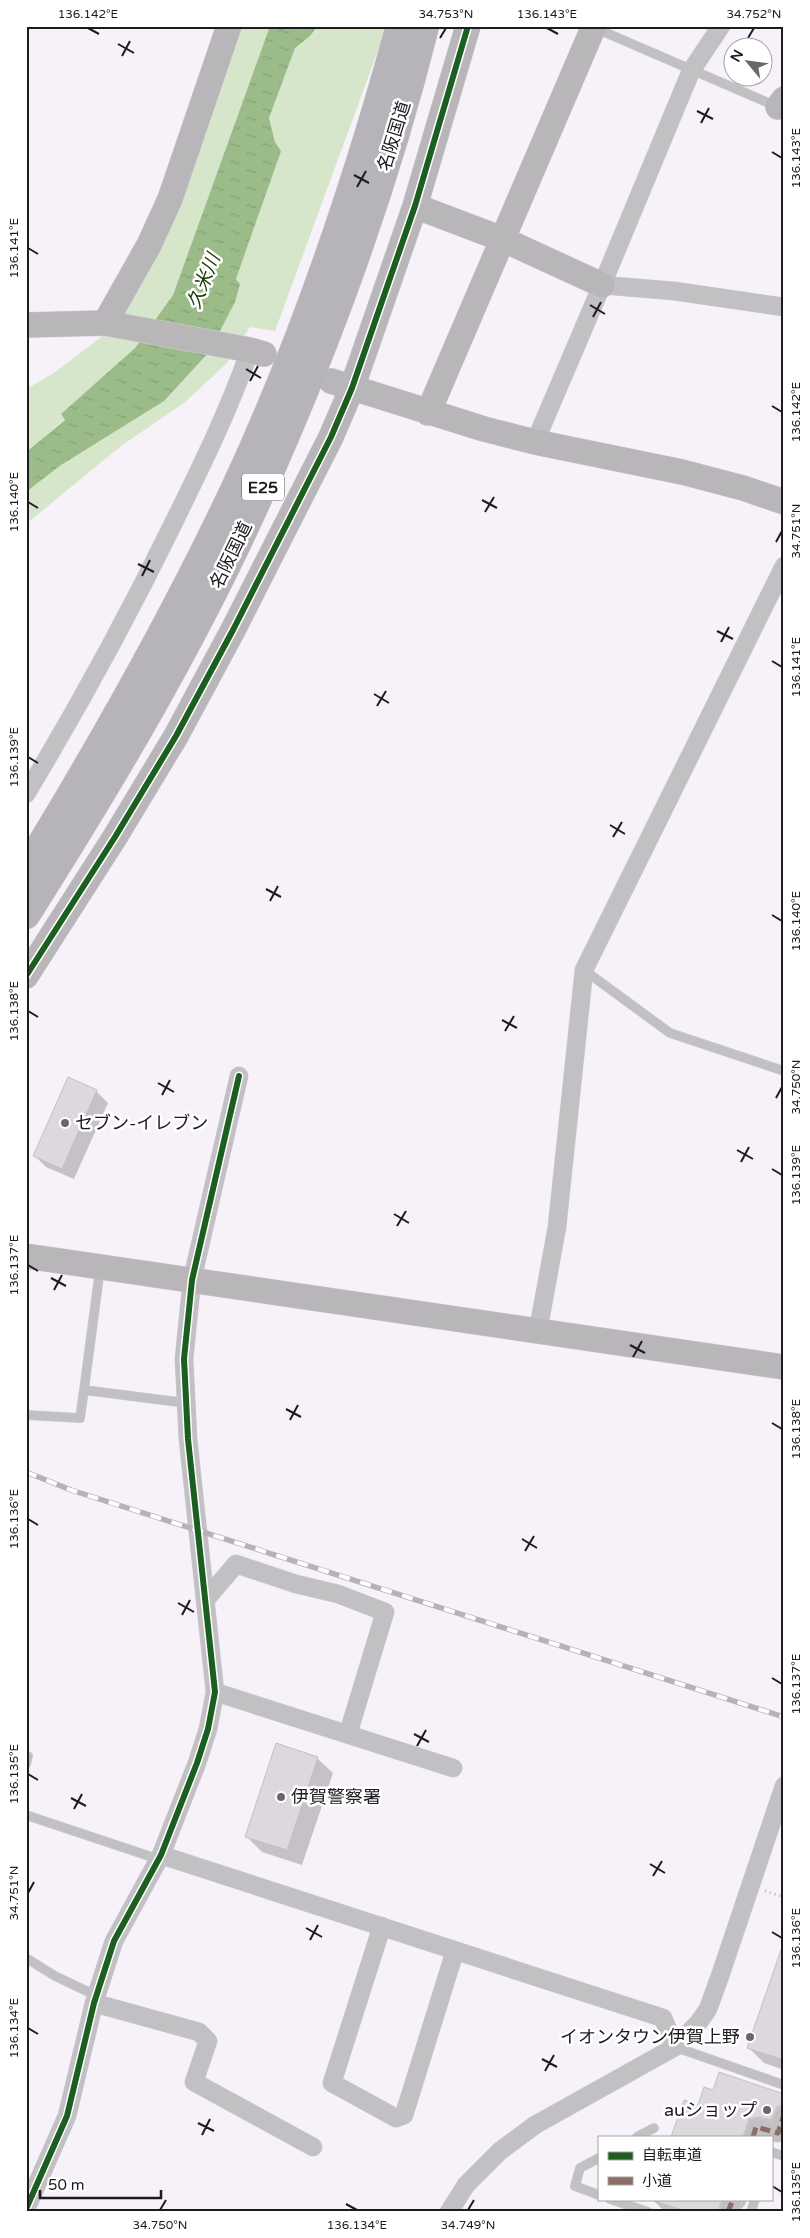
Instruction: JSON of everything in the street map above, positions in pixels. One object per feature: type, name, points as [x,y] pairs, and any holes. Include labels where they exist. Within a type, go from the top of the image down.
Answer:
[{"type":"highway","name":"名阪国道","points":[[26,869],[111,728],[153,652],[238,484],[299,338],[331,251],[358,172],[400,26]]},
{"type":"highway","name":"名阪国道","points":[[26,914],[131,743],[178,658],[260,495],[294,415],[356,257],[404,106],[425,26]]},
{"type":"street","points":[[111,324],[170,199],[229,26]]},
{"type":"street","points":[[26,976],[115,837],[176,736],[331,437],[341,384],[415,206],[468,26]]},
{"type":"street","points":[[534,442],[691,71],[721,26]]},
{"type":"street","points":[[428,413],[592,27]]},
{"type":"street","points":[[415,206],[502,239],[602,285],[674,291],[784,307]]},
{"type":"street","points":[[26,325],[111,324],[251,351],[212,444],[135,602],[86,694],[26,794]]},
{"type":"street","points":[[341,384],[428,413],[534,442],[682,472],[743,488],[784,502]]},
{"type":"street","points":[[538,1331],[557,1227],[584,970],[784,566]]},
{"type":"street","points":[[26,2209],[67,2116],[96,1999],[114,1940],[160,1857],[208,1729],[216,1692],[188,1439],[184,1360],[192,1280],[239,1076]]},
{"type":"street","points":[[26,1256],[784,1367]]},
{"type":"street","points":[[207,1598],[236,1564],[296,1584],[338,1594],[385,1612],[348,1734]]},
{"type":"street","points":[[216,1692],[453,1768]]},
{"type":"street","points":[[450,2212],[466,2185],[507,2145],[535,2125],[675,2047],[699,2022],[708,2009],[741,1918],[784,1786]]},
{"type":"street","points":[[160,1857],[382,1926],[663,2018],[675,2047]]},
{"type":"street","points":[[382,1926],[332,2084],[396,2118],[404,2115],[455,1951]]},
{"type":"street","points":[[96,1999],[199,2032],[208,2041],[194,2082],[314,2146]]},
{"type":"street","points":[[753,2136],[756,2127],[778,2134],[784,2115]]},
{"type":"street","points":[[728,2212],[732,2200]]},
{"type":"lane","points":[[592,27],[691,71],[781,103]]},
{"type":"lane","points":[[584,970],[670,1033],[784,1071]]},
{"type":"lane","points":[[26,1415],[80,1418],[101,1267]]},
{"type":"lane","points":[[84,1390],[186,1404]]},
{"type":"lane","points":[[26,1815],[160,1857]]},
{"type":"lane","points":[[26,1958],[96,1999]]},
{"type":"lane","points":[[675,2047],[784,2084]]},
{"type":"lane","points":[[639,2136],[654,2128]]},
{"type":"lane","points":[[772,2152],[784,2156]]},
{"type":"lane","points":[[598,2159],[580,2168],[575,2186],[598,2195]]},
{"type":"lane","points":[[613,2200],[648,2212]]},
{"type":"lane","points":[[751,2212],[755,2200]]},
{"type":"path","points":[[762,1890],[784,1897]]},
{"type":"shaded area","points":[[238,26],[270,26],[173,295],[135,348],[61,414],[65,419],[26,452],[26,389],[54,373],[105,334]]},
{"type":"shaded area","points":[[317,26],[387,26],[275,331],[250,327],[226,364],[184,403],[121,446],[26,524],[26,492],[61,465],[240,284],[236,279],[259,214],[275,142],[269,118],[295,47],[311,35]]},
{"type":"water","name":"久米川","points":[[270,26],[317,26],[311,35],[295,48],[269,118],[275,142],[281,151],[236,279],[240,284],[235,302],[209,352],[164,401],[61,465],[26,492],[26,452],[65,420],[61,414],[135,348],[173,295]]},
{"type":"building","name":"セブン-イレブン","points":[[68,1077],[97,1090],[62,1169],[33,1156]]},
{"type":"building","name":"伊賀警察署","points":[[276,1743],[318,1757],[287,1850],[245,1837]]},
{"type":"building","points":[[782,1947],[784,1947],[784,2060],[747,2048]]},
{"type":"building","points":[[719,2072],[784,2094],[784,2105],[777,2107],[771,2120],[758,2117],[749,2119],[743,2136],[671,2136],[684,2100],[698,2105],[704,2087],[713,2090]]},
{"type":"building","points":[[659,2200],[722,2200],[718,2212],[688,2212],[658,2202]]},
{"type":"railway","points":[[26,1472],[71,1490],[784,1717]]},
{"type":"marked path","points":[[753,2136],[756,2127],[778,2133],[784,2115]]},
{"type":"marked path","points":[[728,2212],[733,2200]]},
{"type":"cycle path","points":[[26,976],[115,837],[176,736],[233,630],[331,437],[352,388],[415,206],[468,26]]},
{"type":"cycle path","points":[[26,2209],[67,2116],[94,2003],[114,1941],[161,1855],[197,1763],[208,1729],[215,1692],[188,1439],[184,1359],[192,1280],[239,1076]]},
{"type":"place","name":"セブン-イレブン","points":[[65,1123]]},
{"type":"place","name":"伊賀警察署","points":[[281,1797]]},
{"type":"place","name":"イオンタウン伊賀上野","points":[[750,2037]]},
{"type":"place","name":"auショップ","points":[[767,2110]]}]
